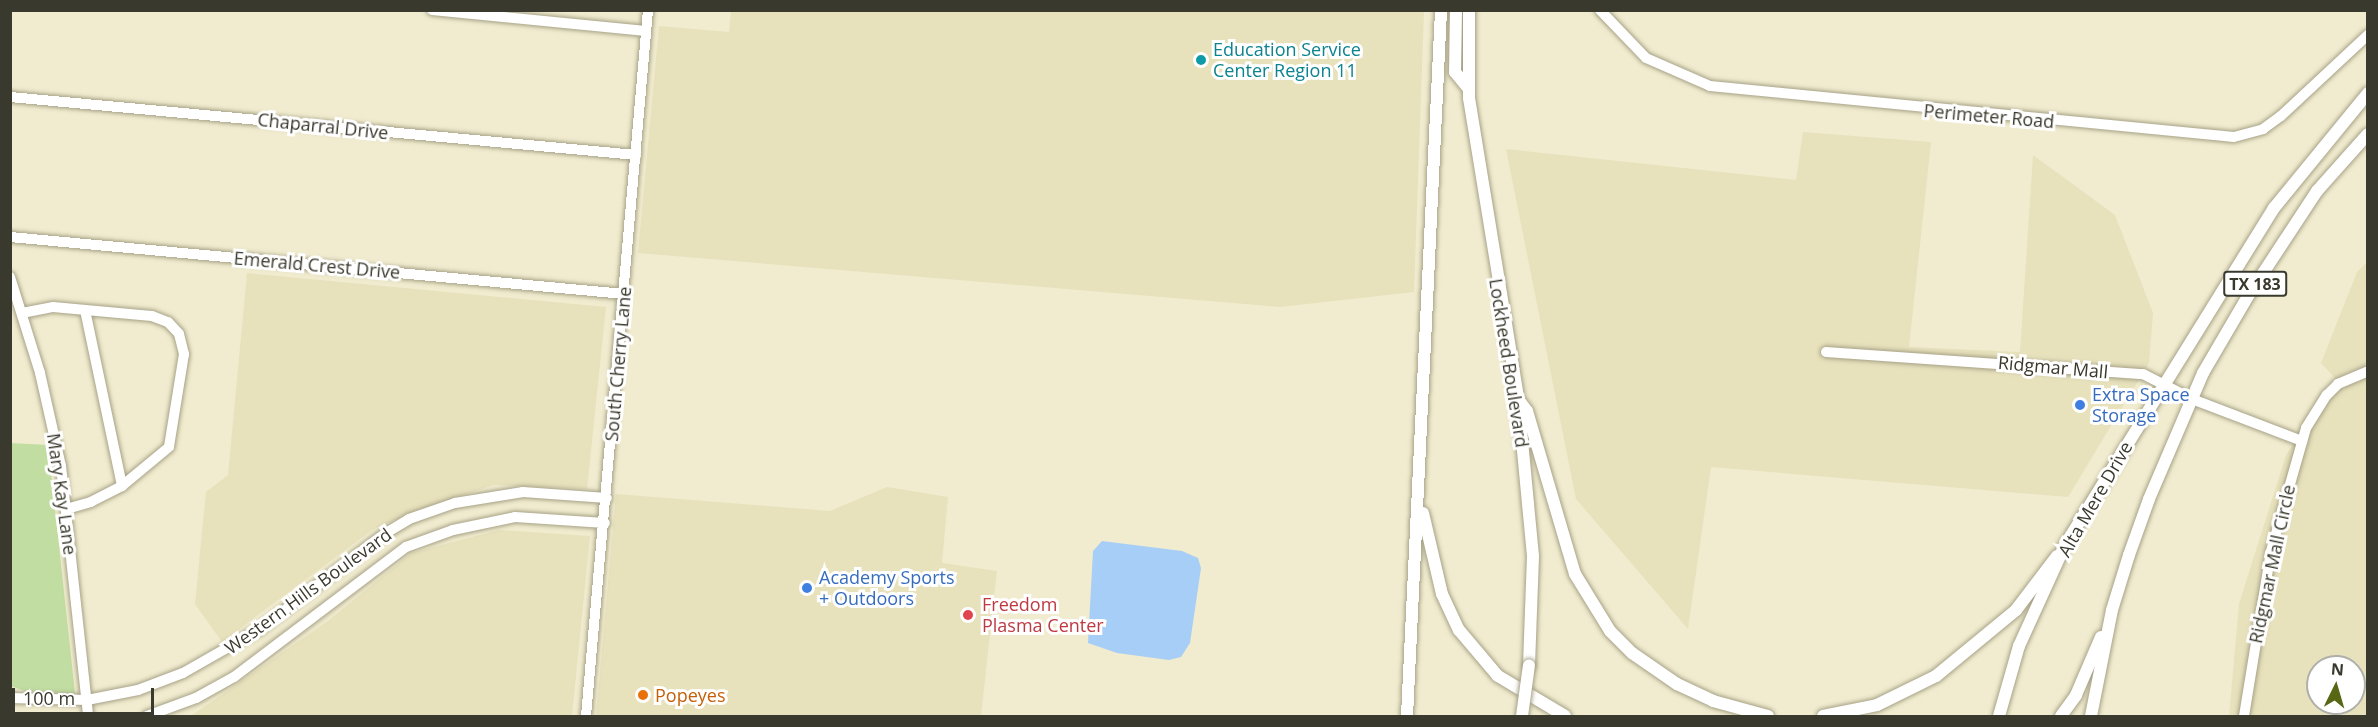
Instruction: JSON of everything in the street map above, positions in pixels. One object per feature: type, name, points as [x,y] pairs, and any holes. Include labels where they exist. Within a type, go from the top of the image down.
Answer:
[{"type":"main road","points":[[1456,10],[1455,72],[1469,89]]},
{"type":"main road","name":"Lockheed Boulevard","points":[[1469,10],[1469,89],[1500,301],[1518,398],[1533,556],[1529,665],[1522,717]]},
{"type":"main road","points":[[1407,717],[1420,497],[1439,12]]},
{"type":"main road","name":"Alta Mere Drive","points":[[2000,717],[2019,645],[2065,545],[2274,208],[2367,93]]},
{"type":"main road","name":"TX 183","points":[[2091,717],[2112,610],[2149,499],[2192,399],[2248,296],[2318,191],[2367,134]]},
{"type":"main road","points":[[1518,398],[1527,411],[1575,574],[1610,631],[1646,665],[1677,684],[1713,701],[1768,717]]},
{"type":"main road","points":[[1420,497],[1442,594],[1459,630],[1507,683],[1565,717]]},
{"type":"main road","points":[[1823,717],[1877,705],[1936,676],[2016,610],[2065,545]]},
{"type":"main road","points":[[2061,717],[2076,695],[2112,610]]},
{"type":"street","points":[[432,10],[646,32]]},
{"type":"street","name":"South Cherry Lane","points":[[586,717],[605,523],[648,10]]},
{"type":"street","name":"Perimeter Road","points":[[1600,10],[1646,57],[1679,76],[1719,88],[2234,137],[2263,129],[2281,116],[2367,35]]},
{"type":"street","name":"Chaparral Drive","points":[[10,97],[636,155]]},
{"type":"street","name":"Emerald Crest Drive","points":[[10,237],[624,294]]},
{"type":"street","name":"Mary Kay Lane","points":[[10,277],[40,373],[61,466],[88,717]]},
{"type":"street","points":[[22,313],[53,307],[152,316],[168,322],[179,334],[184,354],[169,447],[122,486],[91,502],[66,509]]},
{"type":"street","points":[[85,310],[122,486]]},
{"type":"street","name":"Ridgmar Mall","points":[[1826,352],[2143,374],[2192,399],[2302,441]]},
{"type":"street","name":"Ridgmar Mall Circle","points":[[2244,717],[2271,551],[2302,441],[2326,395],[2338,384],[2367,371]]},
{"type":"street","name":"Western Hills Boulevard","points":[[10,698],[87,700],[138,690],[221,654],[409,519],[455,503],[503,493],[607,498]]},
{"type":"street","name":"Western Hills Boulevard","points":[[147,717],[196,698],[234,677],[406,547],[453,530],[515,517],[605,523]]},
{"type":"shaded area","points":[[731,11],[1424,11],[1414,292],[1280,307],[638,253],[659,26],[729,32]]},
{"type":"shaded area","points":[[1803,132],[1931,142],[1909,347],[2020,352],[2033,155],[2115,215],[2153,313],[2149,363],[2068,497],[1711,467],[1688,629],[1576,499],[1506,149],[1796,180]]},
{"type":"shaded area","points":[[2367,262],[2367,716],[2229,716],[2239,604],[2286,455],[2336,379],[2321,363],[2357,272]]},
{"type":"shaded area","points":[[247,273],[606,307],[587,489],[494,485],[415,511],[372,530],[222,642],[195,604],[206,492],[228,475]]},
{"type":"shaded area","points":[[887,487],[948,497],[942,563],[997,571],[981,716],[596,716],[616,494],[830,511]]},
{"type":"shaded area","points":[[499,530],[590,536],[572,716],[191,716],[328,621],[411,553]]},
{"type":"green space","points":[[10,443],[48,445],[75,693],[27,692],[11,686]]},
{"type":"water","points":[[1102,541],[1182,551],[1198,558],[1201,568],[1190,643],[1181,657],[1169,660],[1117,653],[1088,643],[1093,551]]},
{"type":"place","name":"Education Service Center Region 11","points":[[1201,60]]},
{"type":"place","name":"Extra Space Storage","points":[[2080,405]]},
{"type":"place","name":"Academy Sports + Outdoors","points":[[807,588]]},
{"type":"place","name":"Freedom Plasma Center","points":[[968,615]]},
{"type":"place","name":"Popeyes","points":[[643,695]]}]
